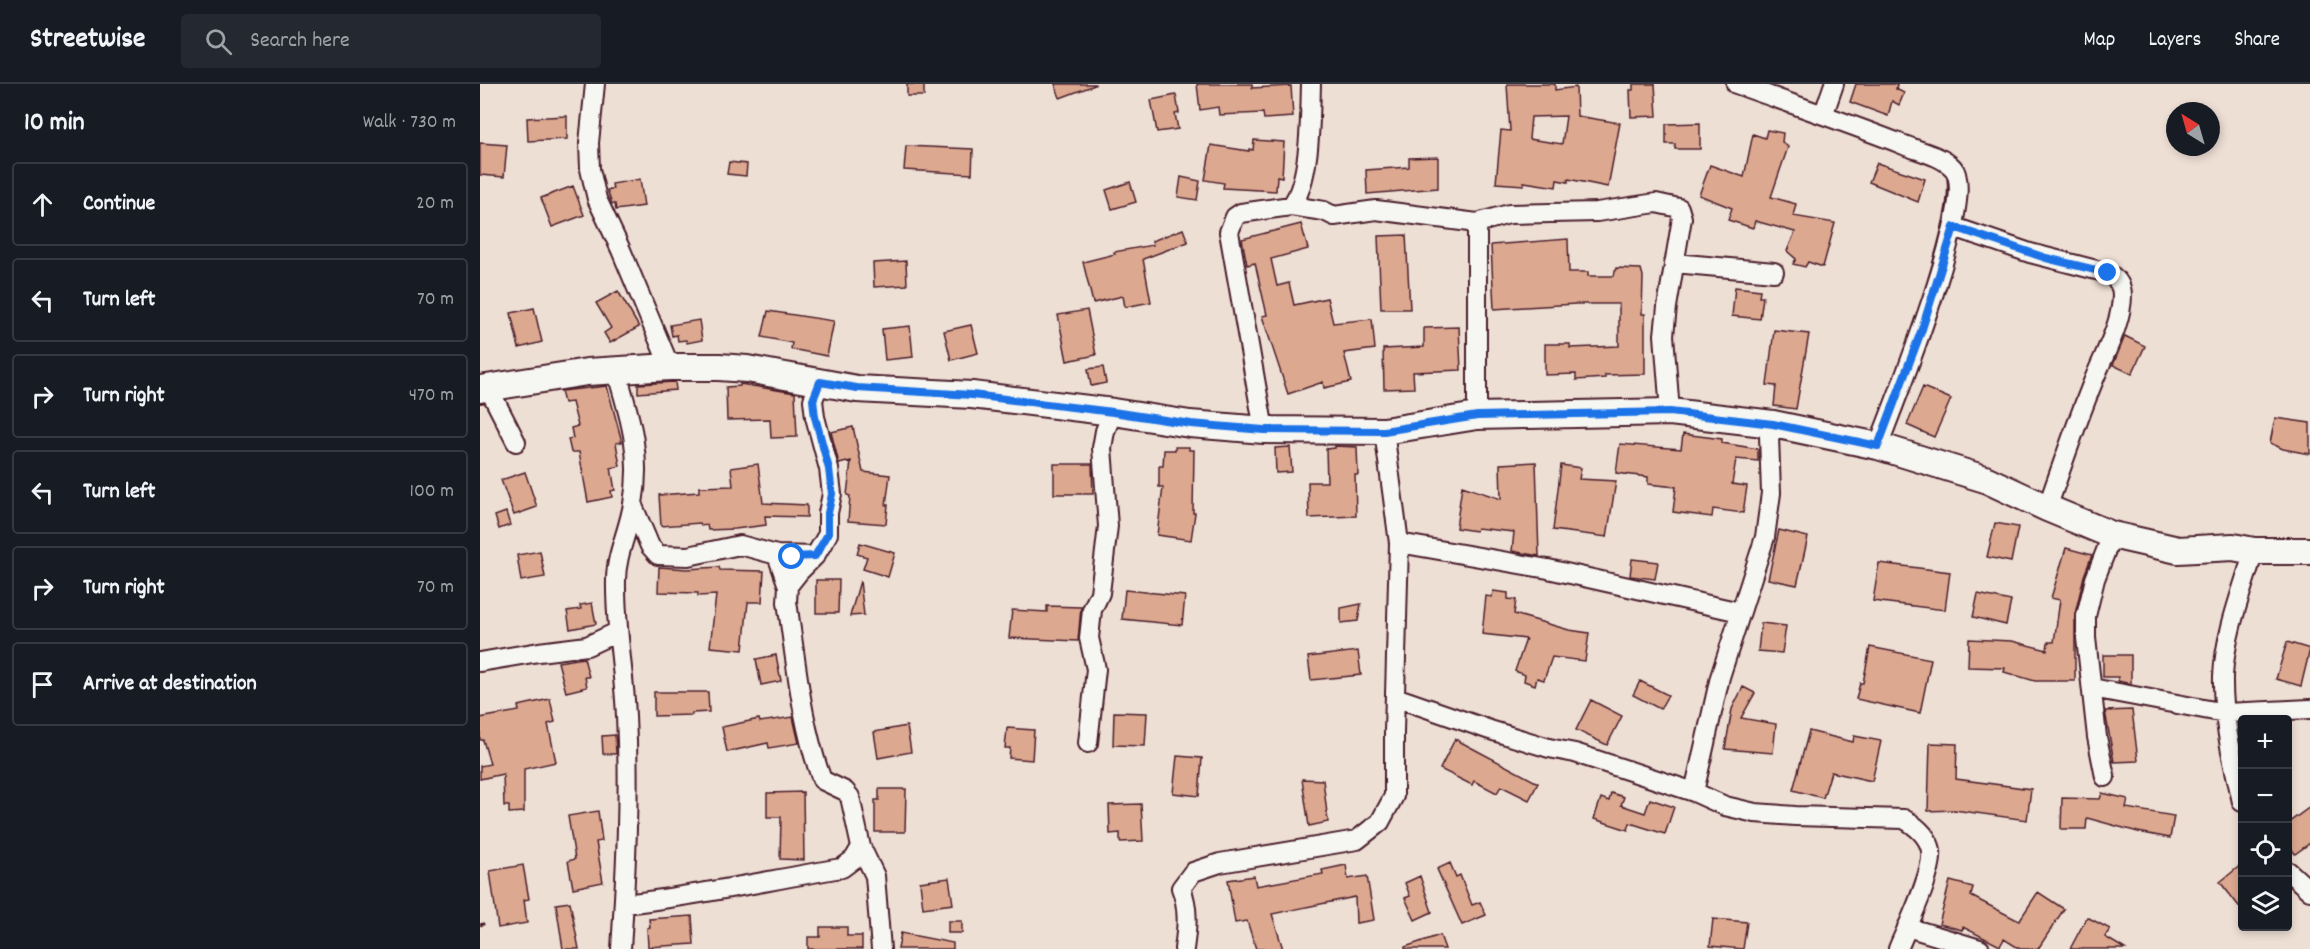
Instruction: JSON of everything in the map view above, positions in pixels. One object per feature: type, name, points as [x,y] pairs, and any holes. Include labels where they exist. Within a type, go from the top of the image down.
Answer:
[{"type":"street","points":[[595,84],[589,143],[590,168],[597,199],[670,367]]},
{"type":"street","points":[[1291,206],[1299,196],[1304,179],[1311,84]]},
{"type":"street","points":[[1736,84],[1824,113],[1931,156],[1953,167],[1959,182],[1954,227],[1919,339],[1878,446]]},
{"type":"street","points":[[1824,113],[1834,84]]},
{"type":"street","points":[[1264,430],[1228,232],[1235,217],[1241,213],[1291,206],[1324,211],[1334,216],[1376,210],[1477,223],[1509,214],[1597,212],[1656,203],[1679,208],[1682,214],[1664,335],[1670,412]]},
{"type":"street","points":[[1477,223],[1477,416]]},
{"type":"street","points":[[1954,227],[2046,258],[2108,273],[2116,278],[2120,286],[2121,303],[2113,330],[2047,508]]},
{"type":"street","points":[[1674,263],[1774,272]]},
{"type":"street","points":[[516,442],[484,388],[616,370],[670,367],[747,369],[857,388],[972,395],[1191,424],[1264,430],[1384,431],[1477,416],[1670,412],[1773,424],[1878,446],[1985,479],[2112,535],[2178,550],[2233,547],[2254,551],[2310,551]]},
{"type":"street","points":[[616,370],[633,428],[638,459],[633,506],[616,566],[617,632],[626,714],[629,810],[621,949]]},
{"type":"street","points":[[788,586],[815,556],[828,534],[828,513],[832,494],[829,469],[815,417],[813,400],[820,382]]},
{"type":"street","points":[[1088,743],[1096,669],[1089,638],[1092,610],[1100,593],[1108,526],[1102,448],[1105,431],[1113,412]]},
{"type":"street","points":[[1694,792],[1720,677],[1765,537],[1771,492],[1769,436],[1773,424]]},
{"type":"street","points":[[1184,949],[1188,927],[1185,899],[1181,888],[1193,872],[1220,863],[1357,840],[1380,822],[1394,796],[1399,543],[1384,431]]},
{"type":"street","points":[[633,506],[650,546],[658,555],[688,556],[740,545],[777,555],[815,556]]},
{"type":"street","points":[[2106,777],[2097,737],[2086,638],[2086,616],[2112,535]]},
{"type":"street","points":[[1399,543],[1559,571],[1740,612]]},
{"type":"street","points":[[2238,782],[2224,713],[2223,675],[2227,645],[2254,551]]},
{"type":"street","points":[[777,555],[788,586],[787,602],[805,712],[818,768],[822,780],[846,791],[850,797],[861,848],[875,876],[881,949]]},
{"type":"street","points":[[480,662],[587,646],[617,632]]},
{"type":"street","points":[[2092,688],[2224,713],[2310,709]]},
{"type":"street","points":[[1395,697],[1509,736],[1575,753],[1694,792],[1725,806],[1755,813],[1795,816],[1904,819],[1915,825],[1931,849],[1930,866],[1898,949]]},
{"type":"street","points":[[624,904],[686,897],[842,868],[854,859],[861,848]]},
{"type":"street","points":[[2292,875],[2310,891]]},
{"type":"street","points":[[1907,927],[1951,945],[1980,949]]},
{"type":"path","points":[[480,925],[486,923]]},
{"type":"building","points":[[907,84],[924,84],[924,96],[907,96]]},
{"type":"building","points":[[1055,84],[1095,84],[1095,85],[1060,98]]},
{"type":"building","points":[[1197,84],[1252,84],[1252,88],[1291,86],[1293,117],[1264,119],[1263,113],[1219,115],[1218,107],[1200,110]]},
{"type":"building","points":[[1507,84],[1555,84],[1555,90],[1576,87],[1577,116],[1620,123],[1608,187],[1568,179],[1568,182],[1557,180],[1556,187],[1524,182],[1524,185],[1496,183],[1501,130],[1510,131]],"holes":[[[1566,116],[1562,144],[1529,139],[1531,117]]]},
{"type":"building","points":[[1633,84],[1655,84],[1657,116],[1631,117],[1630,90],[1633,90]]},
{"type":"building","points":[[1856,84],[1897,84],[1896,89],[1904,93],[1899,105],[1892,101],[1888,116],[1850,102]]},
{"type":"building","points":[[1176,95],[1179,113],[1175,114],[1178,129],[1157,132],[1151,100]]},
{"type":"building","points":[[567,116],[567,139],[528,141],[527,118]]},
{"type":"building","points":[[1700,123],[1700,149],[1675,149],[1675,144],[1666,144],[1666,124]]},
{"type":"building","points":[[1767,130],[1783,133],[1782,142],[1788,147],[1771,197],[1796,204],[1793,216],[1835,223],[1823,267],[1808,262],[1805,267],[1793,264],[1796,259],[1787,251],[1795,232],[1755,221],[1753,228],[1728,220],[1732,208],[1699,195],[1710,165],[1744,177],[1753,134],[1765,138]]},
{"type":"building","points":[[1254,140],[1284,142],[1282,177],[1277,176],[1276,191],[1223,188],[1224,183],[1205,180],[1211,145],[1249,151],[1249,149],[1253,150]]},
{"type":"building","points":[[480,143],[507,145],[504,177],[480,175]]},
{"type":"building","points":[[906,146],[973,149],[972,174],[904,170]]},
{"type":"building","points":[[1438,157],[1438,188],[1367,194],[1366,170],[1409,167],[1409,158]]},
{"type":"building","points":[[729,162],[747,164],[746,176],[727,174]]},
{"type":"building","points":[[1877,163],[1925,179],[1918,202],[1869,182]]},
{"type":"building","points":[[1181,177],[1200,181],[1197,200],[1178,197]]},
{"type":"building","points":[[640,179],[644,206],[616,210],[607,190],[613,189],[612,184]]},
{"type":"building","points":[[1130,182],[1136,202],[1112,209],[1106,190]]},
{"type":"building","points":[[573,186],[584,215],[552,227],[541,198]]},
{"type":"building","points":[[1301,224],[1308,249],[1271,259],[1277,286],[1289,283],[1294,305],[1327,298],[1333,323],[1372,319],[1375,349],[1344,353],[1351,382],[1324,388],[1323,382],[1288,394],[1262,316],[1267,315],[1255,263],[1247,265],[1242,239]]},
{"type":"building","points":[[1183,229],[1188,242],[1143,259],[1151,302],[1125,307],[1123,296],[1093,303],[1083,262],[1115,254],[1114,252],[1153,245],[1152,241]]},
{"type":"building","points":[[1406,235],[1410,309],[1381,309],[1378,236]]},
{"type":"building","points":[[1568,239],[1569,272],[1588,272],[1588,276],[1614,276],[1616,268],[1641,269],[1643,276],[1642,314],[1645,314],[1645,374],[1605,375],[1605,378],[1576,380],[1576,374],[1545,375],[1545,344],[1570,344],[1570,348],[1619,346],[1619,304],[1494,309],[1491,245]]},
{"type":"building","points":[[906,261],[907,285],[874,287],[873,263]]},
{"type":"building","points":[[1735,287],[1760,290],[1759,297],[1763,297],[1760,319],[1732,316]]},
{"type":"building","points":[[618,291],[639,327],[610,343],[604,333],[611,328],[596,303]]},
{"type":"building","points":[[534,308],[542,342],[519,348],[511,313]]},
{"type":"building","points":[[1087,310],[1096,355],[1067,361],[1058,315]]},
{"type":"building","points":[[768,311],[834,321],[827,356],[791,349],[792,343],[762,337]]},
{"type":"building","points":[[699,320],[702,340],[687,343],[686,340],[678,341],[677,335],[672,336],[670,325]]},
{"type":"building","points":[[971,325],[978,353],[951,360],[944,331]]},
{"type":"building","points":[[910,326],[913,357],[885,360],[882,329]]},
{"type":"building","points":[[1459,327],[1461,370],[1413,372],[1414,388],[1384,389],[1383,349],[1424,347],[1424,328]]},
{"type":"building","points":[[1774,330],[1809,334],[1796,409],[1774,406],[1776,386],[1767,385]]},
{"type":"building","points":[[2125,336],[2145,346],[2132,374],[2113,365]]},
{"type":"building","points":[[1103,367],[1106,383],[1091,386],[1088,369]]},
{"type":"building","points":[[675,382],[676,390],[638,393],[638,384]]},
{"type":"building","points":[[740,384],[795,393],[797,437],[771,438],[770,419],[727,420],[726,387],[740,386]]},
{"type":"building","points":[[607,386],[622,442],[616,443],[620,466],[611,468],[615,490],[611,491],[612,497],[588,502],[579,452],[571,452],[568,439],[573,438],[571,428],[578,426],[572,402],[564,403],[561,391]]},
{"type":"building","points":[[1923,387],[1951,399],[1934,437],[1907,425]]},
{"type":"building","points":[[2275,418],[2310,423],[2310,454],[2283,449],[2270,443]]},
{"type":"building","points":[[853,427],[863,472],[890,475],[886,524],[848,521],[850,496],[847,495],[851,461],[839,464],[831,432]]},
{"type":"building","points":[[1683,434],[1722,439],[1722,443],[1758,449],[1758,461],[1736,459],[1732,484],[1747,486],[1743,513],[1713,509],[1712,517],[1673,512],[1676,487],[1648,484],[1648,477],[1616,473],[1620,444],[1681,449]]},
{"type":"building","points":[[1335,446],[1357,447],[1356,516],[1309,518],[1308,482],[1327,482],[1326,449],[1335,448]]},
{"type":"building","points":[[1175,447],[1189,447],[1189,450],[1194,450],[1193,513],[1195,513],[1191,540],[1157,535],[1163,487],[1159,487],[1159,466],[1163,466],[1164,450],[1175,450]]},
{"type":"building","points":[[1290,447],[1292,472],[1276,473],[1275,448]]},
{"type":"building","points":[[1536,462],[1539,556],[1512,551],[1514,532],[1456,528],[1462,486],[1501,499],[1500,464]]},
{"type":"building","points":[[758,464],[763,503],[807,505],[807,517],[765,516],[766,525],[735,529],[708,530],[707,525],[701,526],[700,523],[661,526],[659,495],[699,492],[699,487],[733,486],[731,468]]},
{"type":"building","points":[[1054,464],[1092,464],[1093,494],[1054,494]]},
{"type":"building","points":[[1561,465],[1581,468],[1579,479],[1616,481],[1607,537],[1553,530]]},
{"type":"building","points":[[525,472],[537,507],[514,515],[501,480]]},
{"type":"building","points":[[506,512],[510,525],[499,529],[495,516]]},
{"type":"building","points":[[1995,523],[2018,527],[2011,562],[1987,557]]},
{"type":"building","points":[[1779,530],[1808,537],[1797,585],[1768,579]]},
{"type":"building","points":[[860,543],[895,553],[888,577],[863,569],[867,557],[857,554]]},
{"type":"building","points":[[2066,548],[2092,555],[2084,576],[2075,614],[2075,681],[2035,681],[2004,672],[2005,668],[1968,667],[1969,639],[2012,641],[2047,650],[2048,642],[2054,642],[2060,600],[2051,598]]},
{"type":"building","points":[[540,551],[545,577],[521,581],[517,555]]},
{"type":"building","points":[[1632,559],[1658,562],[1655,579],[1630,576]]},
{"type":"building","points":[[1879,563],[1950,572],[1945,610],[1873,601]]},
{"type":"building","points":[[659,567],[687,569],[719,567],[720,570],[764,571],[762,602],[748,602],[743,650],[710,647],[716,595],[698,596],[698,593],[658,592]]},
{"type":"building","points":[[816,580],[839,580],[838,613],[816,613]]},
{"type":"building","points":[[860,581],[864,615],[850,616]]},
{"type":"building","points":[[1125,590],[1185,596],[1182,625],[1122,619]]},
{"type":"building","points":[[1493,591],[1508,593],[1508,599],[1516,600],[1514,614],[1569,630],[1589,633],[1585,661],[1552,657],[1544,680],[1537,678],[1535,685],[1524,681],[1525,675],[1515,671],[1526,639],[1482,634],[1486,596],[1492,597]]},
{"type":"building","points":[[1978,594],[2011,601],[2006,625],[1973,617]]},
{"type":"building","points":[[592,603],[596,624],[570,629],[567,611],[581,609],[580,605]]},
{"type":"building","points":[[1361,604],[1358,621],[1341,623],[1341,608]]},
{"type":"building","points":[[1047,606],[1081,607],[1078,641],[1009,638],[1012,610],[1047,612]]},
{"type":"building","points":[[1761,623],[1786,626],[1782,653],[1758,651]]},
{"type":"building","points":[[2287,642],[2310,649],[2301,686],[2276,679]]},
{"type":"building","points":[[1870,647],[1931,659],[1920,713],[1856,699],[1860,683],[1863,683]]},
{"type":"building","points":[[1358,651],[1361,675],[1311,680],[1308,657]]},
{"type":"building","points":[[776,655],[781,681],[761,685],[756,659]]},
{"type":"building","points":[[2103,655],[2131,655],[2131,684],[2118,681],[2118,677],[2103,677]]},
{"type":"building","points":[[584,658],[589,677],[585,677],[587,687],[566,692],[558,662]]},
{"type":"building","points":[[1640,681],[1668,695],[1660,709],[1633,695]]},
{"type":"building","points":[[1743,687],[1755,693],[1741,718],[1776,724],[1773,753],[1725,749],[1732,709]]},
{"type":"building","points":[[654,692],[708,692],[709,712],[654,716]]},
{"type":"building","points":[[550,699],[555,722],[548,724],[556,762],[524,769],[524,812],[509,813],[509,806],[504,806],[503,774],[480,779],[480,766],[490,764],[483,740],[480,740],[480,718],[519,711],[518,706]]},
{"type":"building","points":[[1591,700],[1622,716],[1607,745],[1576,730]]},
{"type":"building","points":[[2132,710],[2138,761],[2114,762],[2105,711]]},
{"type":"building","points":[[1114,712],[1147,713],[1145,746],[1113,745]]},
{"type":"building","points":[[793,717],[799,743],[769,748],[768,743],[727,752],[722,727],[759,719],[760,722]]},
{"type":"building","points":[[907,726],[911,752],[878,758],[874,732]]},
{"type":"building","points":[[1007,728],[1034,730],[1032,760],[1009,758],[1010,748],[1005,748]]},
{"type":"building","points":[[1809,731],[1853,742],[1854,736],[1881,741],[1872,781],[1831,772],[1823,798],[1793,790]]},
{"type":"building","points":[[615,735],[616,754],[603,754],[602,736]]},
{"type":"building","points":[[1455,739],[1538,783],[1529,800],[1501,786],[1497,793],[1474,781],[1472,785],[1440,769]]},
{"type":"building","points":[[1930,743],[1957,744],[1956,779],[2031,789],[2027,820],[1954,810],[1928,811]]},
{"type":"building","points":[[1177,756],[1202,758],[1199,796],[1173,793]]},
{"type":"building","points":[[1302,779],[1323,780],[1328,822],[1309,826]]},
{"type":"building","points":[[879,789],[906,789],[905,832],[875,832],[875,800],[879,800]]},
{"type":"building","points":[[803,792],[804,860],[780,859],[781,817],[767,817],[767,793]]},
{"type":"building","points":[[1611,793],[1624,797],[1621,805],[1645,813],[1650,799],[1674,807],[1665,834],[1630,823],[1628,830],[1594,819],[1601,798],[1609,801]]},
{"type":"building","points":[[2102,793],[2128,799],[2126,808],[2174,816],[2170,838],[2087,818],[2086,829],[2061,829],[2062,798],[2100,799]]},
{"type":"building","points":[[1141,804],[1143,841],[1120,842],[1120,833],[1110,834],[1109,805]]},
{"type":"building","points":[[2310,807],[2310,843],[2295,854],[2292,849],[2292,820]]},
{"type":"building","points":[[598,811],[602,841],[596,842],[603,882],[573,888],[568,861],[575,859],[568,816]]},
{"type":"building","points":[[1450,863],[1456,877],[1460,875],[1472,905],[1480,902],[1486,915],[1462,925],[1437,869]]},
{"type":"building","points":[[523,865],[529,899],[524,900],[527,923],[498,928],[490,871]]},
{"type":"building","points":[[1346,865],[1348,879],[1367,876],[1374,920],[1356,923],[1355,897],[1272,914],[1283,949],[1256,949],[1247,921],[1235,923],[1228,880],[1254,876],[1256,886],[1323,874],[1322,870]]},
{"type":"building","points":[[2238,867],[2238,905],[2220,882]]},
{"type":"building","points":[[1420,876],[1432,912],[1415,920],[1405,898],[1410,896],[1405,883]]},
{"type":"building","points":[[949,878],[953,904],[923,908],[920,882]]},
{"type":"building","points":[[1950,881],[1973,887],[1971,896],[2019,921],[2038,892],[2064,909],[2038,949],[2020,949],[2004,939],[2000,946],[1963,927],[1962,930],[1939,924]]},
{"type":"building","points":[[570,902],[579,949],[563,949],[556,904]]},
{"type":"building","points":[[692,916],[694,944],[648,947],[649,919]]},
{"type":"building","points":[[2087,917],[2110,929],[2105,937],[2125,949],[2070,949]]},
{"type":"building","points":[[1713,919],[1747,922],[1743,949],[1710,946]]},
{"type":"building","points":[[948,921],[962,921],[962,933],[948,933]]},
{"type":"building","points":[[820,927],[847,927],[847,936],[862,936],[862,949],[808,949],[808,937],[820,937]]},
{"type":"building","points":[[901,933],[953,943],[953,949],[898,949]]},
{"type":"building","points":[[1440,935],[1445,949],[1405,949],[1405,947]]},
{"type":"route","points":[[792,557],[815,556],[828,534],[828,513],[832,494],[829,469],[815,417],[813,400],[820,382],[857,388],[972,395],[1191,424],[1264,430],[1384,431],[1477,416],[1670,412],[1804,429],[1878,446],[1909,368],[1954,227],[2046,258],[2108,273]]}]
